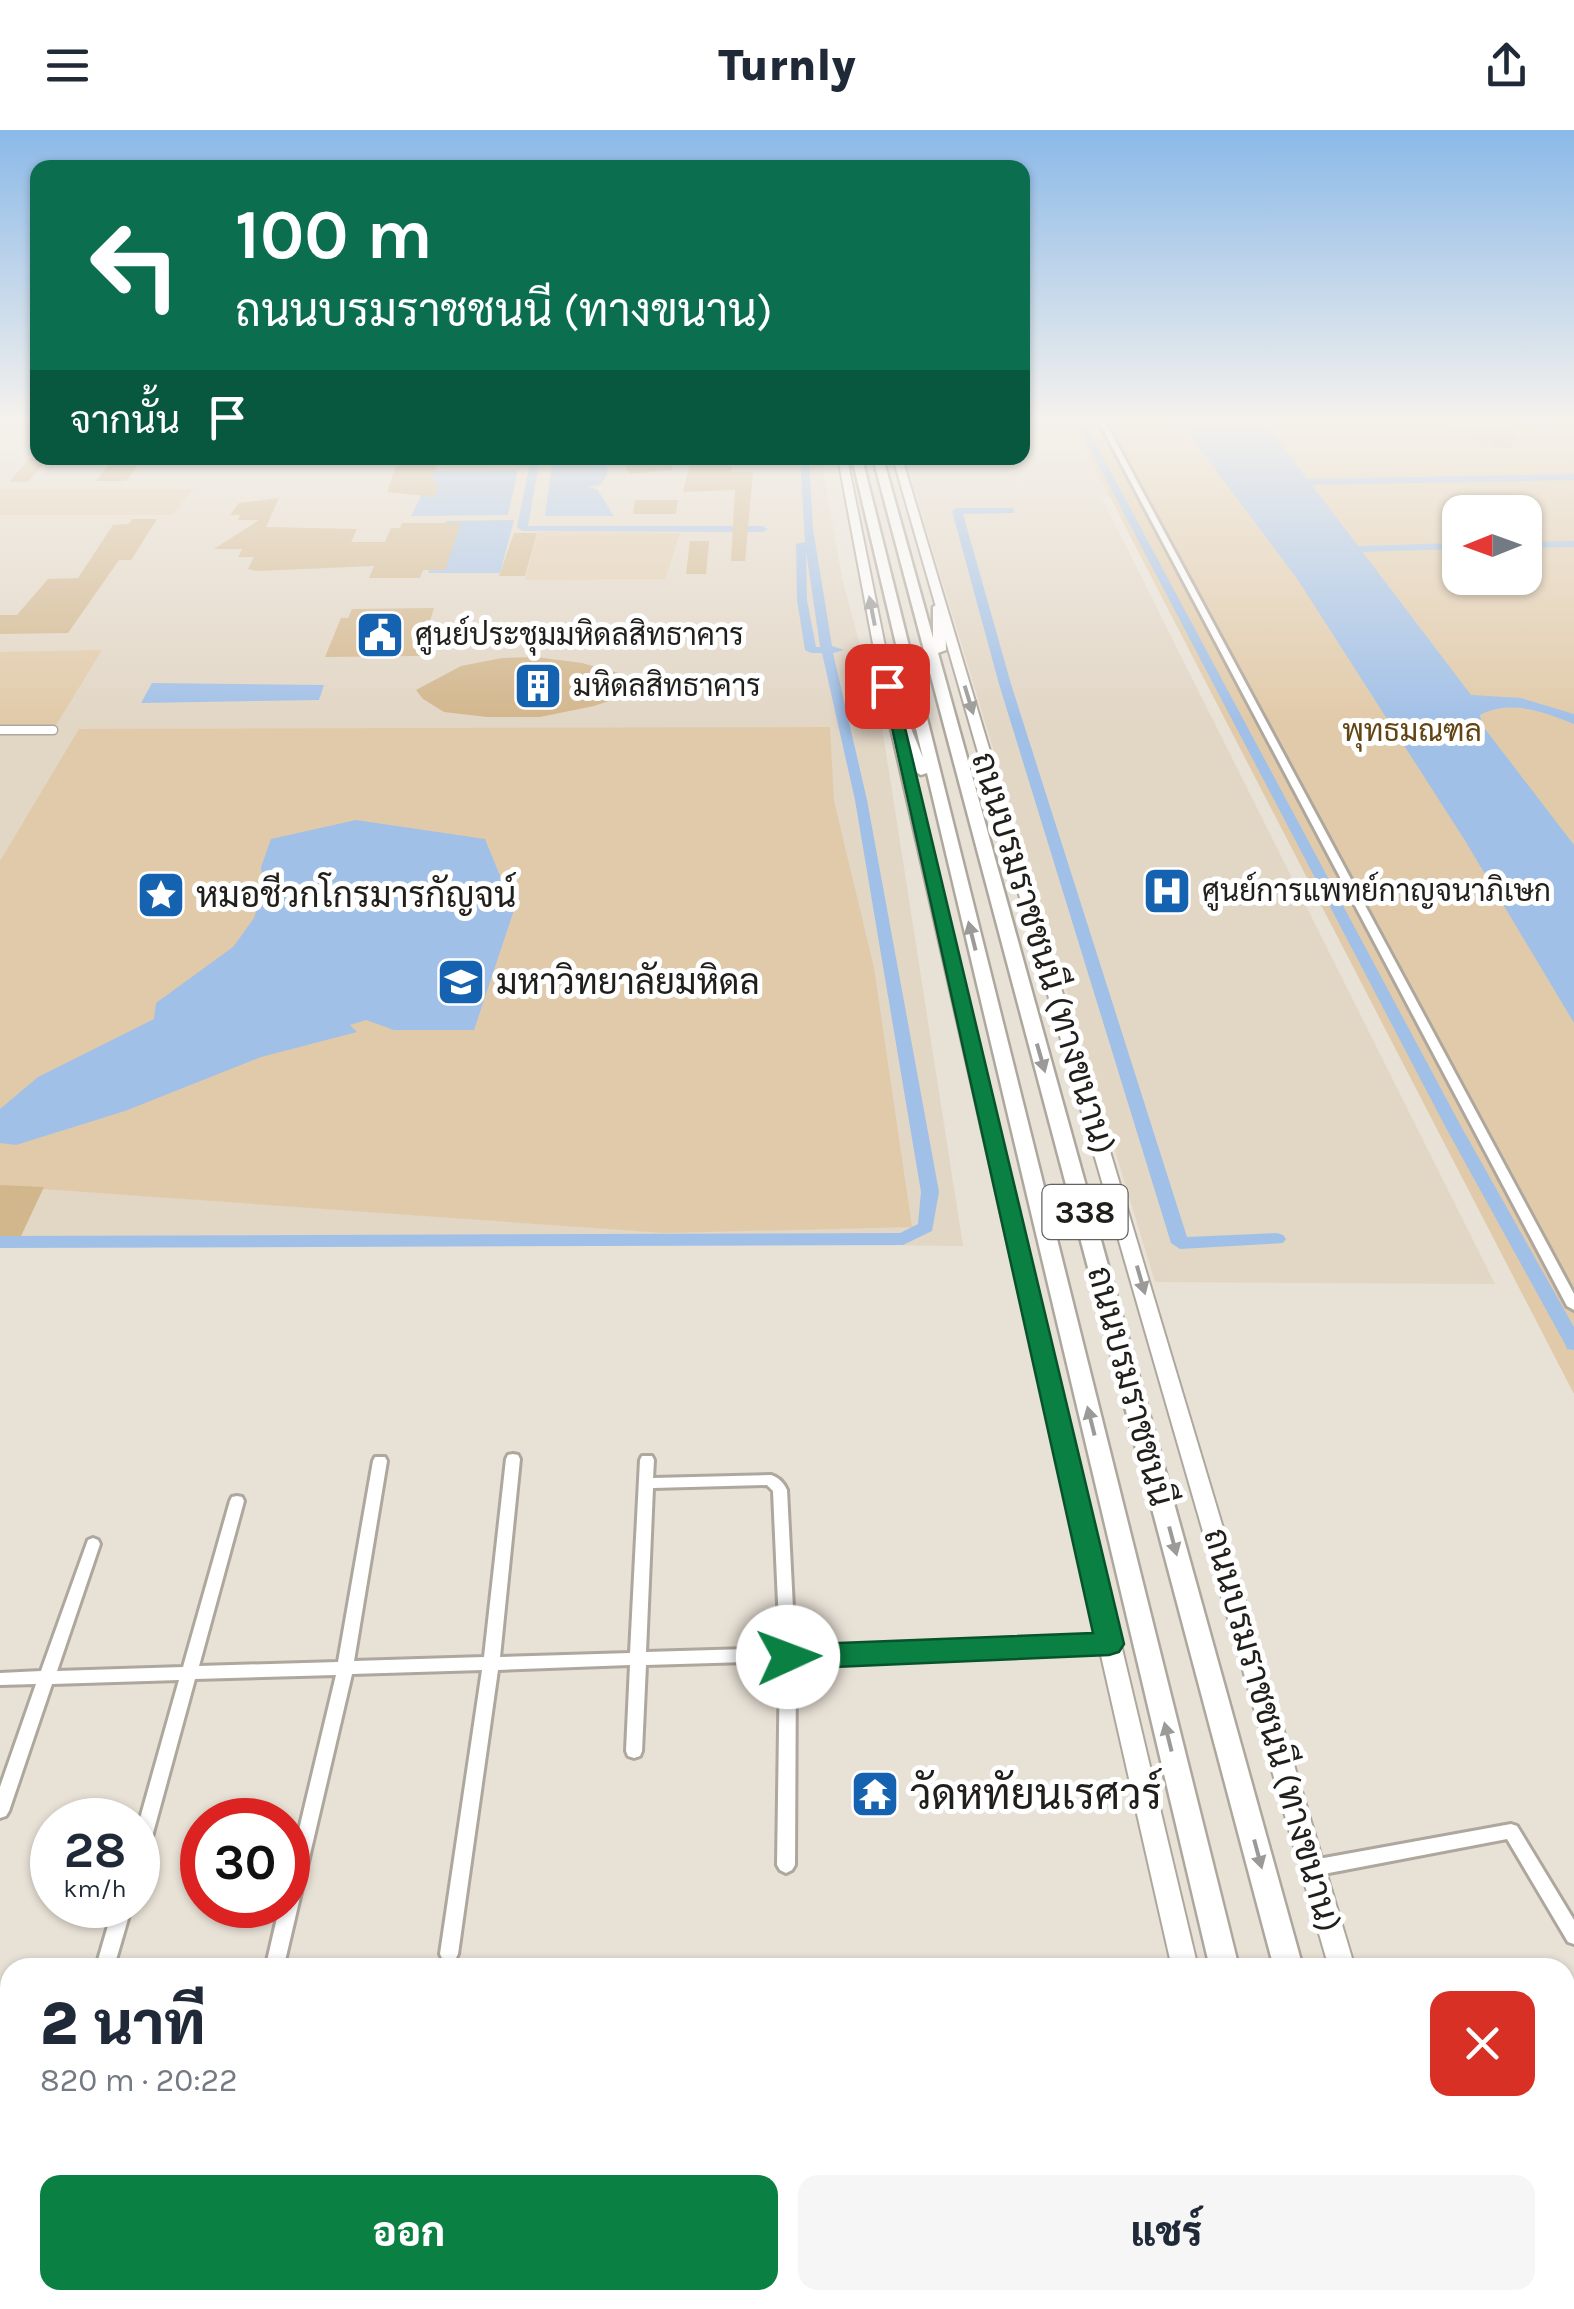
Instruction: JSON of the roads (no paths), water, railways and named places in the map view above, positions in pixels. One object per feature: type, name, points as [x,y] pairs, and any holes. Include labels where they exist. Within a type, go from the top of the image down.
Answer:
[{"type":"highway","name":"ถนนบรมราชชนนี","points":[[863,520],[948,838],[1223,1958]]},
{"type":"highway","name":"ถนนบรมราชชนนี","points":[[895,520],[1286,1958]]},
{"type":"highway","points":[[939,608],[944,700]]},
{"type":"highway","points":[[888,689],[948,838]]},
{"type":"main road","name":"338","points":[[858,520],[888,689],[1183,1958]]},
{"type":"main road","name":"ถนนบรมราชชนนี (ทางขนาน)","points":[[914,520],[1339,1958]]},
{"type":"street","points":[[1154,520],[1574,1306]]},
{"type":"street","points":[[0,730],[54,730]]},
{"type":"street","points":[[449,1954],[491,1666],[514,1459]]},
{"type":"street","points":[[634,1751],[647,1460]]},
{"type":"street","points":[[277,1958],[344,1670],[380,1461]]},
{"type":"street","points":[[646,1483],[770,1480],[780,1490],[788,1657],[786,1866]]},
{"type":"street","points":[[154,1798],[237,1500]]},
{"type":"street","points":[[0,1811],[94,1544]]},
{"type":"street","points":[[0,1679],[1109,1644]]},
{"type":"street","points":[[1314,1868],[1511,1832],[1574,1936]]},
{"type":"street","points":[[108,1958],[116,1928]]},
{"type":"water","points":[[514,520],[500,573],[428,573],[446,521]]},
{"type":"water","points":[[1253,520],[1338,520],[1471,695],[1521,698],[1574,714],[1574,724],[1515,708],[1480,715],[1482,725],[1574,845],[1574,1023],[1464,839],[1298,580]]},
{"type":"water","points":[[152,683],[324,685],[319,700],[141,703]]},
{"type":"water","points":[[356,820],[485,839],[514,910],[474,1030],[394,1030],[366,1020],[350,1025],[357,1032],[261,1057],[125,1111],[16,1145],[0,1143],[0,1109],[38,1077],[154,1019],[156,1003],[233,947],[254,918],[263,890],[261,867],[271,839]]},
{"type":"waterway","points":[[523,520],[522,527],[526,529],[763,529]]},
{"type":"waterway","points":[[807,520],[827,650]]},
{"type":"waterway","points":[[959,520],[1005,684],[1180,1243],[1277,1239]]},
{"type":"waterway","points":[[1132,520],[1454,1128],[1574,1344]]},
{"type":"waterway","points":[[801,544],[802,600],[811,650],[827,650]]},
{"type":"waterway","points":[[1542,545],[1574,544]]},
{"type":"waterway","points":[[1358,549],[1442,547]]},
{"type":"waterway","points":[[0,1242],[903,1239],[926,1227],[930,1192],[861,800],[827,650]]},
{"type":"waterway","points":[[827,650],[838,650]]},
{"type":"place","name":"ศูนย์ประชุมมหิดลสิทธาคาร","points":[[380,635]]},
{"type":"place","name":"มหิดลสิทธาคาร","points":[[538,686]]},
{"type":"place","name":"ศูนย์การแพทย์กาญจนาภิเษก","points":[[1167,891]]},
{"type":"place","name":"หมอชีวกโกรมารกัญจน์","points":[[161,895]]},
{"type":"place","name":"มหาวิทยาลัยมหิดล","points":[[461,982]]},
{"type":"place","name":"วัดหทัยนเรศวร์","points":[[875,1794]]},
{"type":"park label","name":"พุทธมณฑล","points":[[1412,731]]}]
